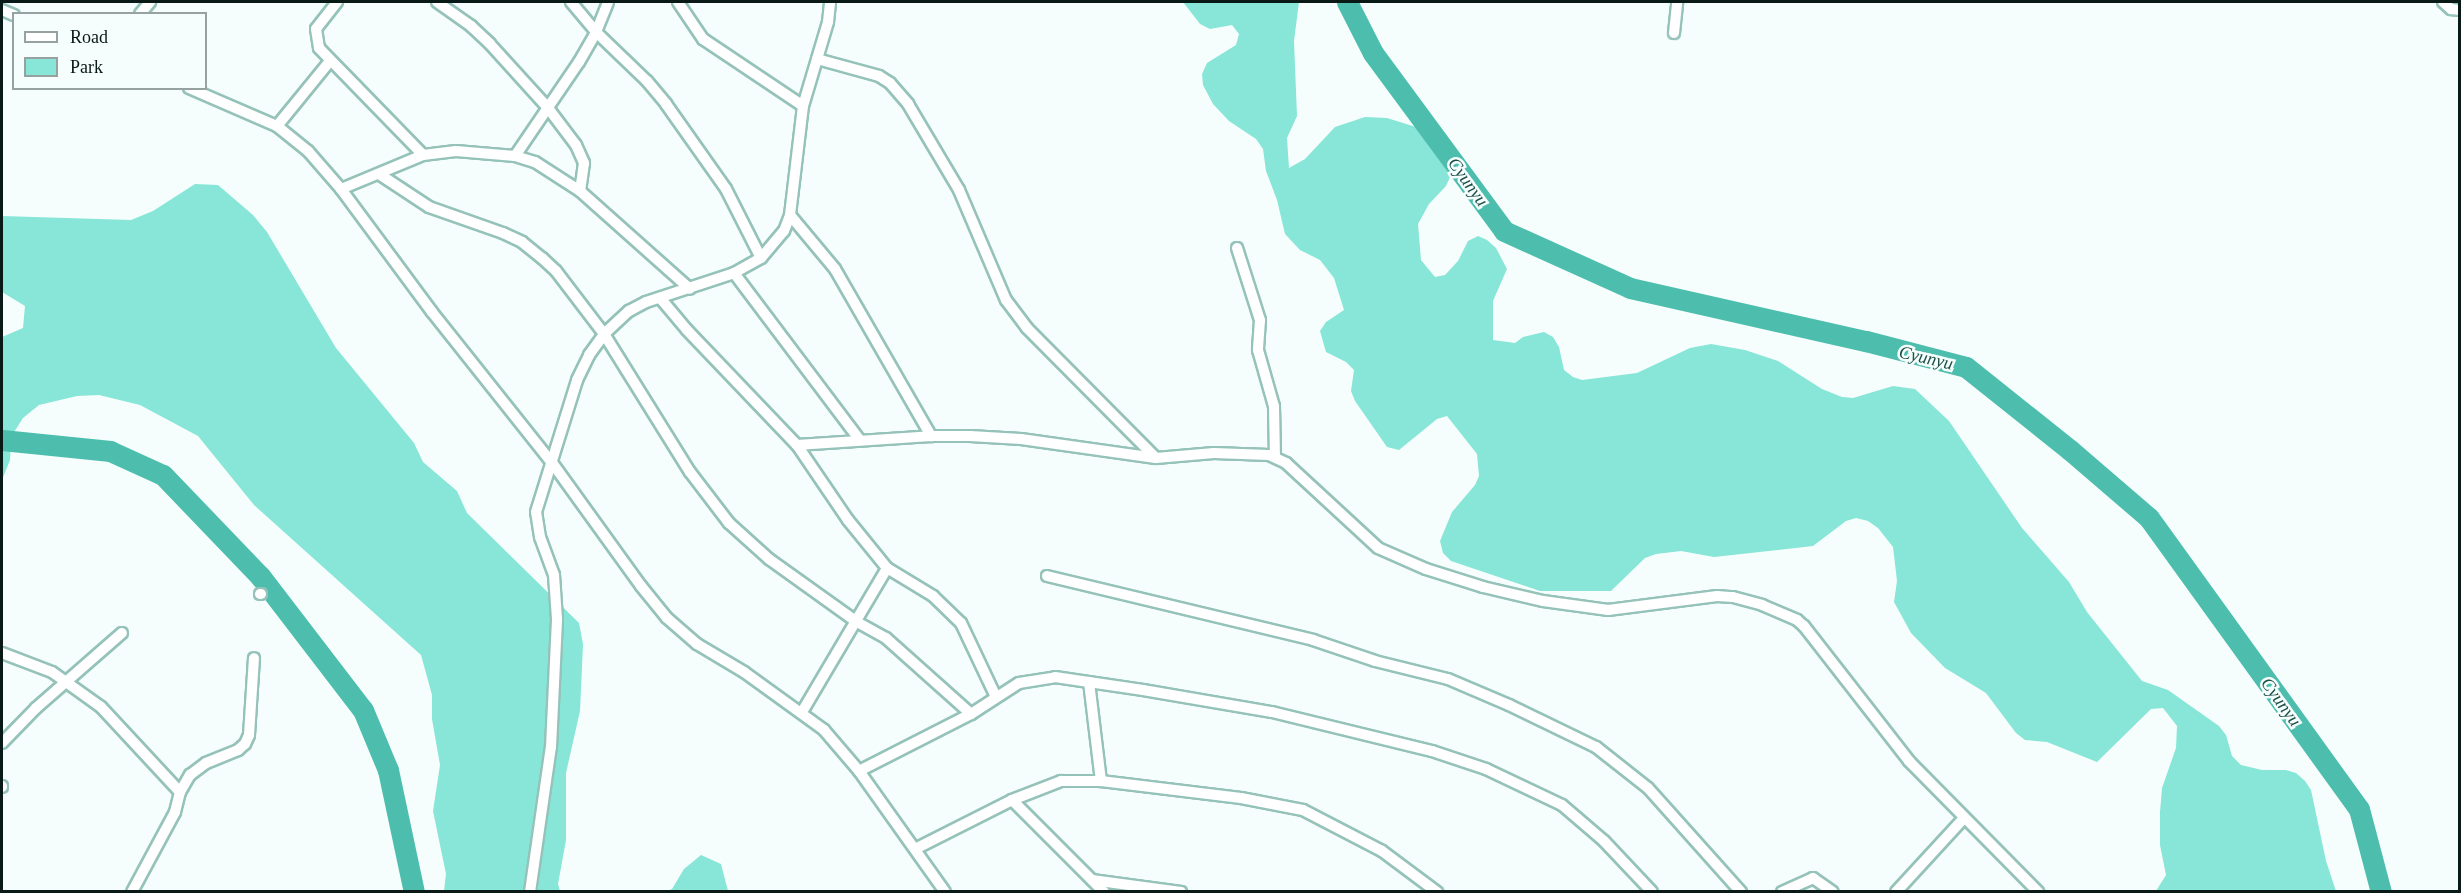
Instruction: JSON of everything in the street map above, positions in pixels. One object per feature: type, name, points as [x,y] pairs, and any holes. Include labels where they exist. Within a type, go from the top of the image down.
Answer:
[{"type":"street","points":[[337,2],[316,29],[319,48],[423,155]]},
{"type":"street","points":[[437,2],[471,26],[548,108],[581,154],[584,163],[580,191]]},
{"type":"street","points":[[570,2],[596,32],[647,81],[666,104],[726,189],[761,258]]},
{"type":"street","points":[[515,156],[579,62],[596,32],[608,2]]},
{"type":"street","points":[[678,2],[704,39],[803,106]]},
{"type":"street","points":[[1674,33],[1677,2]]},
{"type":"street","points":[[2443,2],[2451,9],[2460,10]]},
{"type":"street","points":[[530,891],[551,747],[557,619],[554,575],[540,537],[536,512],[541,491],[553,464],[577,380],[589,355],[604,334],[629,311],[734,273],[761,258],[784,231],[790,215],[803,106],[832,3]]},
{"type":"street","points":[[817,59],[879,76],[890,83],[908,104],[959,190],[1006,300],[1027,328],[1156,458]]},
{"type":"street","points":[[277,126],[330,61]]},
{"type":"street","points":[[194,90],[277,126],[308,151],[341,189],[432,312],[553,464],[627,568],[667,618],[696,644],[744,672],[824,730],[859,771],[917,848],[945,891]]},
{"type":"street","points":[[341,189],[423,155],[456,151],[515,156],[535,162],[580,191],[690,289]]},
{"type":"street","points":[[379,174],[429,207],[522,242],[556,271],[604,334],[712,504],[753,546],[857,622],[886,638],[971,714]]},
{"type":"street","points":[[790,215],[835,269],[931,436]]},
{"type":"street","points":[[1237,248],[1260,320],[1258,350],[1274,406],[1275,456]]},
{"type":"street","points":[[734,273],[860,440]]},
{"type":"street","points":[[661,299],[687,330],[797,445],[848,520],[887,568],[933,596],[961,623],[996,697]]},
{"type":"street","points":[[797,445],[931,436],[1021,439],[1156,458],[1214,453],[1275,456],[1286,463],[1378,548],[1426,569],[1474,584],[1543,601],[1608,610],[1717,596],[1733,597],[1797,620],[1909,761],[2038,891]]},
{"type":"street","points":[[801,712],[857,622],[887,568]]},
{"type":"street","points":[[1047,576],[1228,617],[1313,640],[1375,661],[1448,679],[1509,705],[1596,747],[1648,788],[1742,891]]},
{"type":"street","points":[[2,743],[66,680],[122,633]]},
{"type":"street","points":[[2,653],[19,657],[66,680],[101,707],[180,792]]},
{"type":"street","points":[[132,891],[175,812],[180,792],[190,775],[245,744],[249,735],[254,657]]},
{"type":"street","points":[[859,771],[971,714],[1019,683],[1054,677],[1089,682],[1272,712],[1432,751],[1486,769],[1562,805],[1604,841],[1652,891]]},
{"type":"street","points":[[1089,682],[1101,781]]},
{"type":"street","points":[[917,848],[1012,800],[1061,781],[1101,781],[1241,798],[1303,810],[1382,851],[1437,891]]},
{"type":"street","points":[[1012,800],[1104,891]]},
{"type":"street","points":[[1896,891],[1964,818]]},
{"type":"street","points":[[1782,891],[1813,878],[1833,891]]},
{"type":"street","points":[[1092,880],[1181,891]]},
{"type":"green space","points":[[1183,2],[1299,2],[1294,41],[1297,116],[1287,138],[1289,168],[1305,159],[1335,127],[1365,117],[1387,118],[1419,128],[1451,144],[1458,153],[1455,166],[1446,186],[1429,204],[1418,224],[1421,260],[1435,277],[1445,275],[1458,261],[1468,241],[1478,236],[1496,248],[1507,269],[1493,301],[1493,340],[1515,343],[1523,337],[1544,332],[1553,337],[1559,347],[1564,370],[1582,380],[1637,373],[1690,348],[1711,344],[1745,350],[1778,361],[1822,389],[1842,397],[1853,398],[1893,386],[1915,389],[1949,421],[2022,528],[2069,582],[2087,612],[2142,681],[2168,690],[2219,726],[2226,735],[2232,756],[2241,765],[2262,770],[2286,770],[2296,773],[2305,781],[2311,790],[2326,861],[2336,891],[2156,891],[2166,875],[2160,845],[2160,812],[2162,788],[2176,748],[2177,726],[2163,708],[2151,709],[2097,762],[2047,742],[2025,740],[2016,733],[1986,693],[1945,668],[1911,633],[1894,602],[1897,581],[1893,547],[1878,528],[1868,521],[1856,518],[1846,521],[1813,546],[1714,557],[1681,551],[1656,554],[1645,558],[1611,591],[1540,591],[1451,561],[1443,553],[1440,541],[1452,512],[1475,485],[1479,476],[1477,454],[1447,416],[1437,419],[1399,450],[1387,447],[1355,401],[1351,391],[1354,370],[1346,362],[1326,352],[1320,331],[1326,322],[1344,310],[1334,278],[1320,260],[1300,250],[1285,234],[1277,200],[1266,171],[1263,149],[1256,139],[1229,121],[1213,104],[1203,85],[1202,74],[1207,63],[1236,45],[1239,34],[1232,25],[1210,29],[1200,24]]},
{"type":"green space","points":[[195,184],[218,185],[253,215],[267,232],[336,348],[414,443],[423,462],[457,491],[467,513],[579,623],[583,644],[580,711],[566,773],[566,840],[558,884],[560,891],[444,891],[446,874],[433,811],[440,765],[432,719],[432,695],[421,655],[254,505],[198,436],[140,405],[99,395],[77,396],[39,405],[23,418],[11,437],[10,460],[2,480],[2,337],[23,328],[25,306],[2,292],[2,216],[131,220],[153,211]]},
{"type":"green space","points":[[701,855],[721,864],[728,891],[667,891],[672,889],[684,869]]},
{"type":"waterway","name":"Cyunyu","points":[[1347,2],[1373,53],[1504,231],[1630,288],[1866,341],[1966,367],[2070,450],[2149,518],[2359,809],[2381,892]]},
{"type":"waterway","points":[[2,440],[110,451],[163,475],[260,576],[363,710],[388,770],[414,892]]}]
